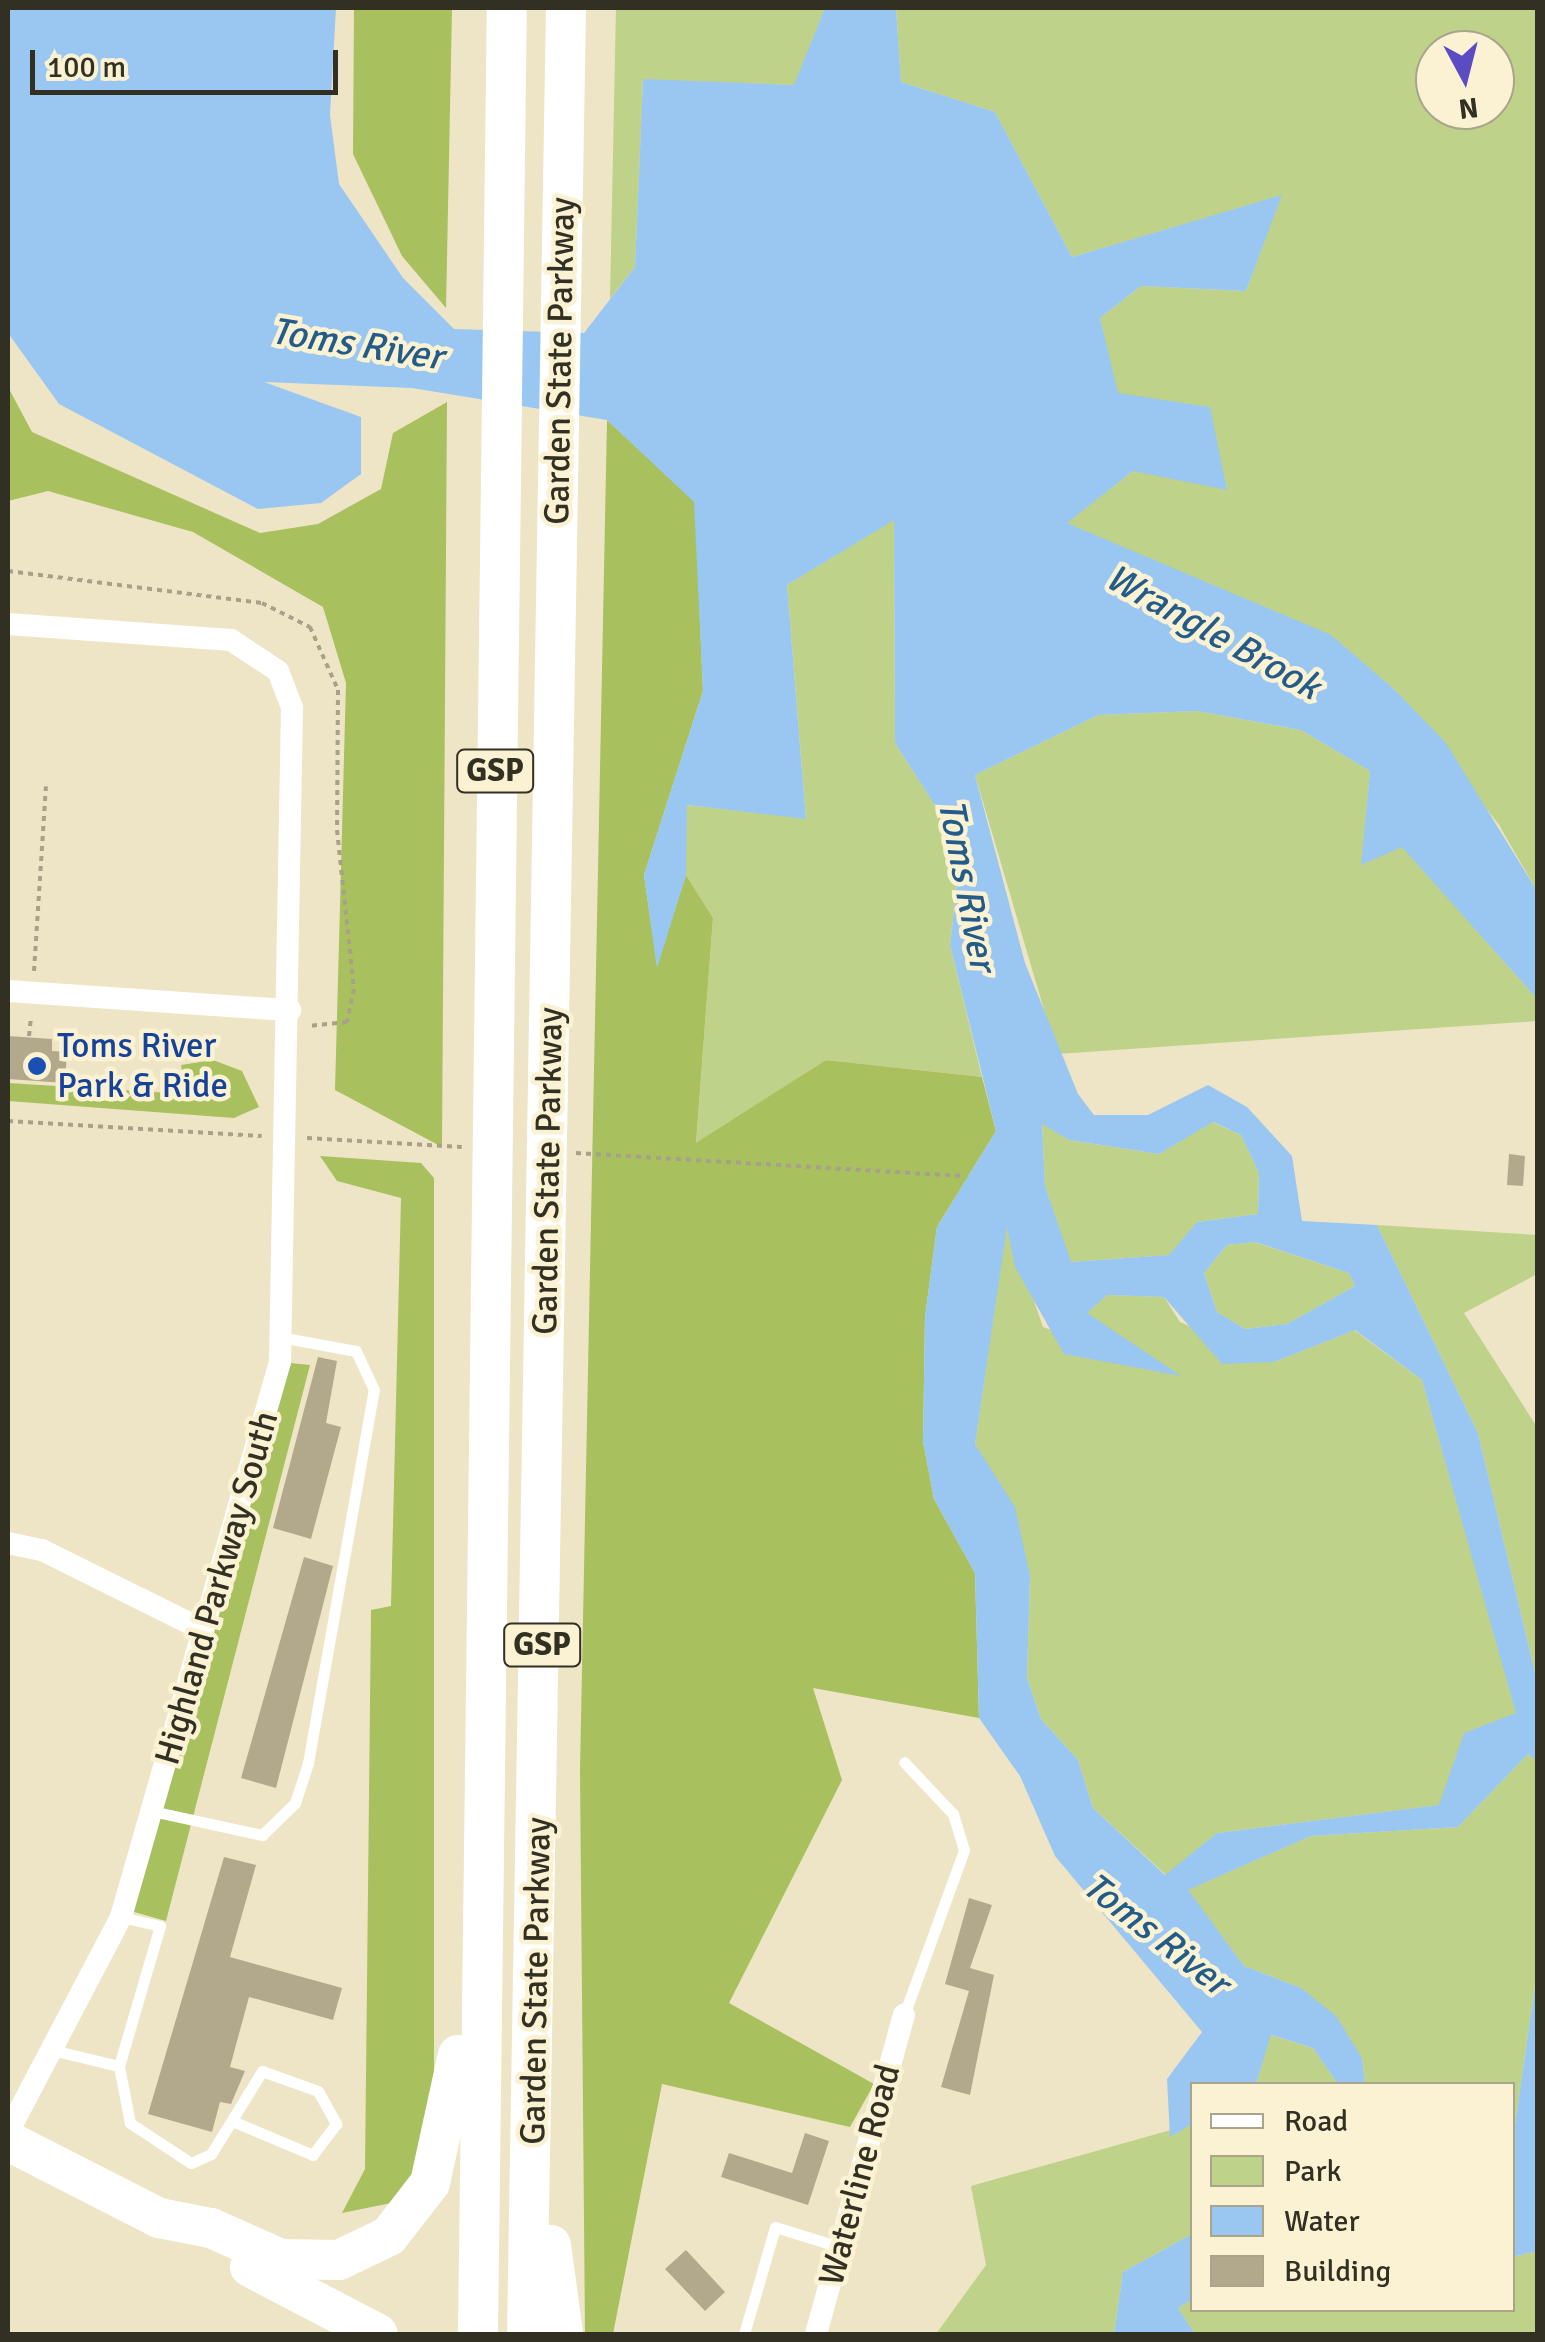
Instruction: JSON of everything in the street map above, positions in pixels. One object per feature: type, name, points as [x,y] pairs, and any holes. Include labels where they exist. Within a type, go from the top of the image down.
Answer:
[{"type":"highway","name":"Garden State Parkway","points":[[478,2334],[480,1819],[508,8]]},
{"type":"highway","name":"Garden State Parkway","points":[[527,2334],[534,2116],[566,8]]},
{"type":"highway","points":[[159,2218],[311,2264],[366,2250],[400,2225],[430,2182],[450,2117],[463,1867],[480,1819]]},
{"type":"highway","points":[[534,2116],[564,2334]]},
{"type":"highway","points":[[8,2142],[378,2334]]},
{"type":"street","name":"Highland Parkway South","points":[[8,624],[232,640],[278,671],[292,708],[280,1337],[270,1405],[121,1917],[56,2050],[8,2132]]},
{"type":"street","points":[[8,991],[289,1019]]},
{"type":"street","points":[[8,1543],[42,1550],[203,1630]]},
{"type":"street","name":"Waterline Road","points":[[816,2334],[904,2015]]},
{"type":"lane","points":[[152,1811],[262,1835],[295,1803],[308,1763],[374,1390],[366,1360],[332,1344],[280,1337]]},
{"type":"lane","points":[[904,1762],[952,1814],[964,1850],[927,1972],[904,2015]]},
{"type":"lane","points":[[121,1917],[160,1926],[119,2066],[130,2123],[170,2158],[191,2163],[212,2154],[262,2072],[318,2092],[336,2124],[313,2155],[232,2122]]},
{"type":"lane","points":[[56,2050],[119,2066]]},
{"type":"lane","points":[[744,2334],[775,2227],[840,2247]]},
{"type":"path","points":[[8,571],[262,603],[310,627],[338,690],[338,830],[354,989],[347,1022],[289,1019]]},
{"type":"path","points":[[34,972],[46,786]]},
{"type":"green space","points":[[354,8],[452,8],[446,308],[402,256],[353,154]]},
{"type":"green space","points":[[616,8],[825,8],[795,85],[643,80],[635,267],[610,299]]},
{"type":"green space","points":[[896,8],[1537,8],[1537,891],[1499,825],[1394,689],[1331,636],[1066,523],[1133,471],[1100,318],[1141,286],[1246,291],[1281,196],[1072,257],[995,112],[901,82]]},
{"type":"green space","points":[[8,387],[32,432],[260,533],[318,524],[381,489],[393,433],[447,402],[442,1147],[335,1090],[346,683],[323,607],[193,532],[48,491],[8,501]]},
{"type":"green space","points":[[607,420],[695,502],[703,691],[644,875],[657,965],[686,875],[713,918],[696,1143],[826,1060],[982,1077],[996,1131],[937,1227],[925,1317],[923,1441],[934,1499],[975,1573],[979,1718],[813,1688],[842,1780],[729,2003],[874,2084],[850,2127],[662,2084],[613,2334],[585,2334],[580,1770]]},
{"type":"green space","points":[[894,519],[895,743],[961,846],[950,945],[982,1077],[826,1060],[696,1144],[713,918],[686,875],[686,805],[806,818],[787,585]]},
{"type":"green space","points":[[1197,711],[1301,730],[1370,771],[1362,864],[1402,846],[1537,999],[1537,1021],[1057,1054],[975,775],[1098,715]]},
{"type":"green space","points":[[213,1060],[242,1071],[259,1107],[234,1118],[8,1101],[8,1083],[186,1094],[181,1065]]},
{"type":"green space","points":[[1212,1122],[1241,1135],[1259,1173],[1258,1214],[1197,1222],[1170,1255],[1070,1262],[1045,1186],[1042,1123],[1069,1140],[1159,1154]]},
{"type":"green space","points":[[320,1156],[421,1163],[434,1178],[434,2095],[411,2199],[342,2213],[365,2169],[371,1610],[391,1606],[401,1198],[337,1181]]},
{"type":"green space","points":[[1007,1223],[1043,1327],[1178,1375],[1086,1313],[1107,1295],[1164,1297],[1180,1322],[1274,1362],[1354,1330],[1422,1380],[1517,1713],[1464,1734],[1440,1805],[1217,1833],[1166,1875],[1093,1808],[1078,1760],[1041,1719],[1027,1678],[1030,1576],[975,1444]]},
{"type":"green space","points":[[1377,1225],[1537,1235],[1537,1274],[1464,1313],[1537,1427],[1537,1681],[1478,1433]]},
{"type":"green space","points":[[1254,1242],[1349,1273],[1355,1286],[1287,1324],[1245,1329],[1217,1312],[1204,1273],[1227,1245]]},
{"type":"green space","points":[[290,1363],[310,1365],[166,1921],[127,1910]]},
{"type":"green space","points":[[1528,1754],[1538,1761],[1537,1972],[1515,2125],[1515,2082],[1365,2082],[1362,2058],[1301,1988],[1244,1966],[1187,1890],[1311,1836],[1458,1827]]},
{"type":"green space","points":[[1270,2035],[1313,2048],[1337,2082],[1257,2082]]},
{"type":"green space","points":[[1190,2125],[1190,2235],[1123,2272],[1114,2334],[936,2334],[986,2265],[971,2186]]},
{"type":"green space","points":[[1537,2251],[1537,2334],[1195,2334],[1178,2308],[1190,2301],[1190,2312],[1515,2312],[1515,2256]]},
{"type":"water","points":[[8,8],[336,8],[330,115],[339,184],[403,278],[454,329],[584,333],[635,267],[643,79],[794,85],[825,8],[896,8],[901,82],[995,112],[1072,257],[1282,195],[1246,291],[1141,286],[1100,318],[1118,393],[1210,407],[1227,490],[1133,471],[1067,523],[1331,635],[1394,689],[1446,743],[1537,891],[1537,999],[1402,847],[1361,865],[1370,771],[1301,730],[1197,711],[1098,715],[975,775],[1025,963],[1078,1094],[1094,1115],[1148,1115],[1208,1085],[1247,1107],[1292,1156],[1302,1221],[1377,1225],[1478,1433],[1537,1681],[1537,1761],[1528,1754],[1458,1827],[1311,1836],[1188,1890],[1244,1966],[1301,1988],[1336,2016],[1362,2058],[1365,2082],[1337,2082],[1313,2048],[1271,2035],[1257,2082],[1190,2082],[1190,2125],[1170,2137],[1167,2079],[1202,2032],[1055,1856],[1020,1776],[979,1718],[975,1573],[934,1499],[923,1441],[925,1317],[937,1227],[996,1131],[950,945],[961,846],[895,743],[894,520],[787,585],[806,819],[687,805],[686,875],[657,968],[644,875],[703,691],[694,502],[607,420],[412,388],[264,382],[361,417],[361,474],[321,503],[258,509],[59,404],[8,333]],"holes":[[[1213,1122],[1241,1135],[1259,1173],[1258,1214],[1197,1222],[1169,1255],[1071,1262],[1045,1186],[1042,1124],[1069,1140],[1159,1154]],[[1007,1227],[1015,1267],[1064,1354],[1181,1376],[1087,1313],[1107,1295],[1164,1297],[1222,1364],[1274,1362],[1355,1330],[1422,1380],[1516,1713],[1464,1733],[1439,1805],[1217,1833],[1165,1875],[1093,1808],[1078,1760],[1041,1719],[1027,1678],[1030,1576],[1015,1507],[975,1444]],[[1255,1242],[1349,1273],[1355,1286],[1287,1324],[1245,1329],[1217,1312],[1204,1273],[1227,1245]]]},
{"type":"water","points":[[1537,1972],[1537,2251],[1515,2256],[1515,2125]]},
{"type":"water","points":[[1190,2235],[1190,2301],[1178,2308],[1195,2334],[1114,2334],[1123,2272]]},
{"type":"building","name":"Toms River Park & Ride","points":[[8,1036],[52,1039],[52,1051],[67,1052],[65,1083],[8,1079]]},
{"type":"building","points":[[1509,1154],[1525,1156],[1523,1186],[1507,1185]]},
{"type":"building","points":[[318,1357],[337,1361],[326,1423],[341,1427],[311,1539],[273,1528]]},
{"type":"building","points":[[304,1557],[333,1566],[276,1788],[241,1778]]},
{"type":"building","points":[[224,1857],[256,1865],[230,1957],[342,1988],[333,2020],[249,1997],[230,2067],[245,2071],[231,2104],[220,2102],[212,2132],[148,2114]]},
{"type":"building","points":[[969,1898],[992,1905],[970,1968],[994,1975],[970,2095],[941,2087],[969,1991],[945,1984]]},
{"type":"building","points":[[805,2133],[829,2141],[808,2205],[721,2177],[729,2153],[792,2173]]},
{"type":"building","points":[[686,2250],[725,2292],[705,2311],[665,2269]]},
{"type":"place","name":"Toms River Park & Ride","points":[[37,1066]]},
{"type":"water label","name":"Toms River","points":[[357,344]]},
{"type":"water label","name":"Wrangle Brook","points":[[1213,632]]},
{"type":"water label","name":"Toms River","points":[[967,885]]},
{"type":"water label","name":"Toms River","points":[[1156,1934]]}]
